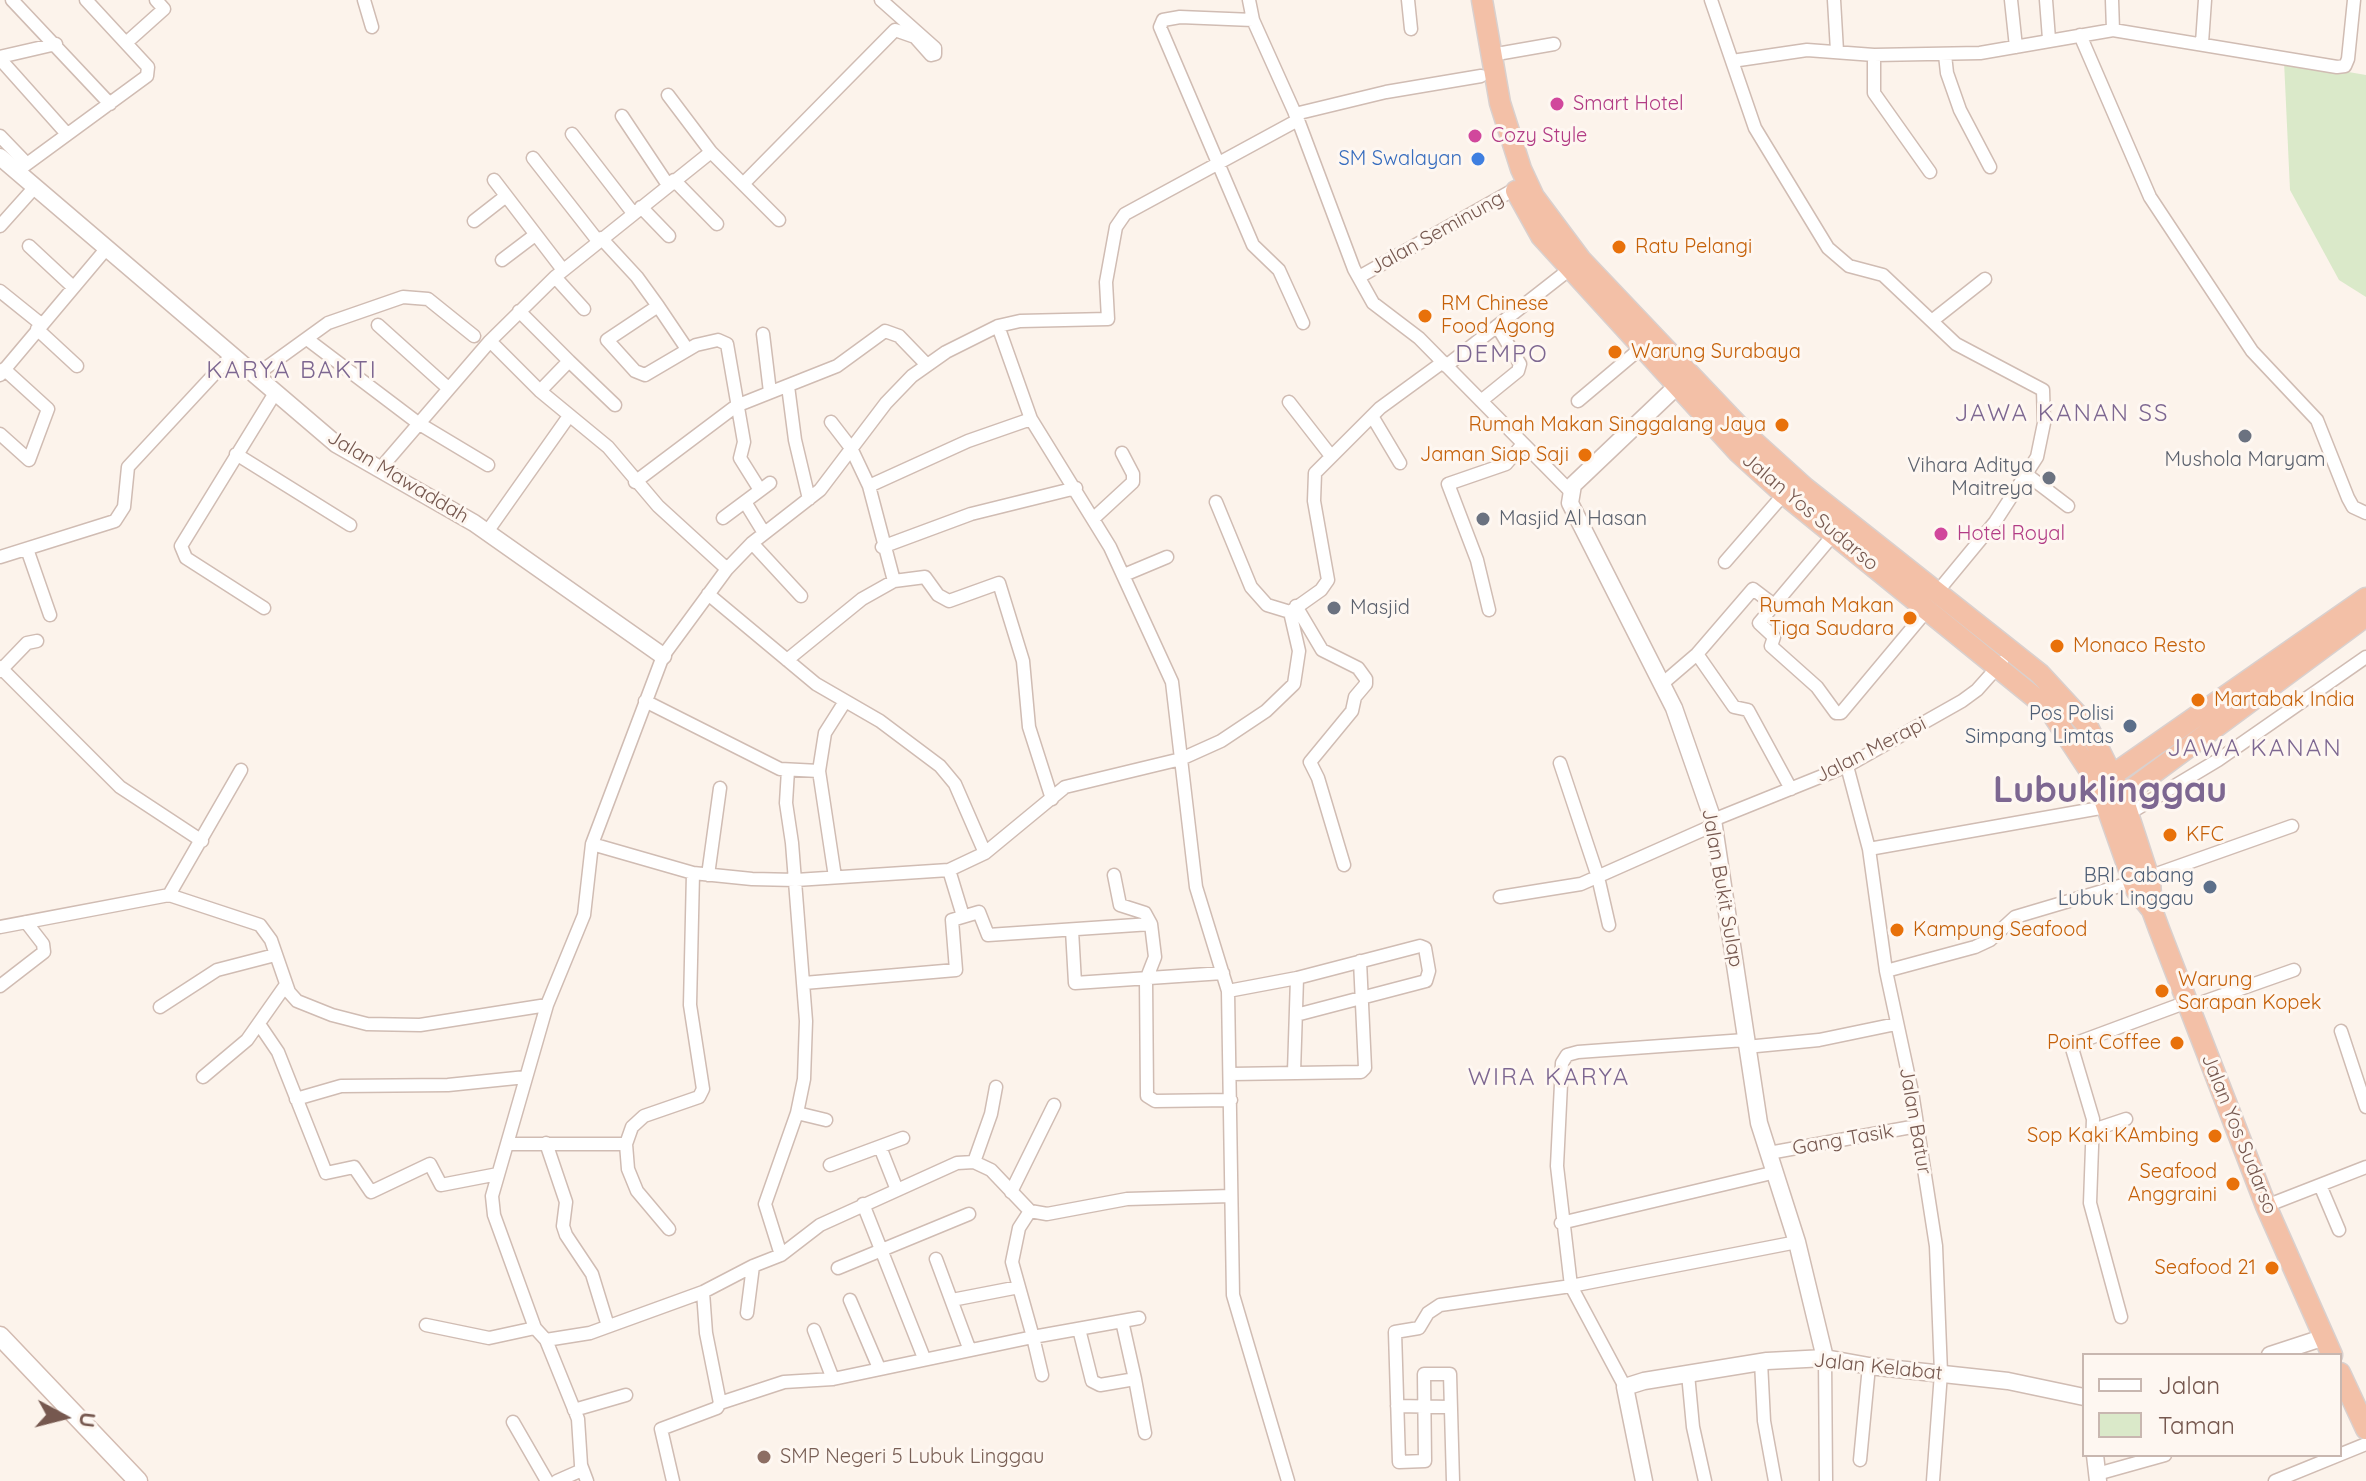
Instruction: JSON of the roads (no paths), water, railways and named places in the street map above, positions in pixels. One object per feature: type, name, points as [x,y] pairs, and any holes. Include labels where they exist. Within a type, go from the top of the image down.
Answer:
[{"type":"highway","name":"Jalan Yos Sudarso","points":[[1470,0],[1481,76],[1505,143],[1553,225],[1784,494],[1834,534],[1933,600]]},
{"type":"highway","name":"Jalan Yos Sudarso","points":[[1482,0],[1515,189],[1541,236],[1641,348],[1684,381],[1933,600],[2005,659],[2064,696],[2087,725],[2106,780],[2119,806],[2140,879],[2266,1206],[2329,1346]]},
{"type":"highway","points":[[2106,780],[2366,598]]},
{"type":"highway","points":[[2119,806],[2366,616]]},
{"type":"highway","points":[[2342,1383],[2366,1429]]},
{"type":"main road","points":[[0,1336],[138,1481]]},
{"type":"street","points":[[12,0],[110,104]]},
{"type":"street","points":[[0,136],[21,168],[149,72],[86,0]]},
{"type":"street","points":[[364,0],[372,27]]},
{"type":"street","points":[[743,184],[895,30],[915,37],[931,55],[935,54],[935,48],[881,0]]},
{"type":"street","points":[[1249,0],[1253,20],[1296,117],[1359,277],[1383,314],[1405,325],[1571,492],[1573,485],[1684,381]]},
{"type":"street","points":[[1408,0],[1411,29]]},
{"type":"street","points":[[1711,0],[1755,128],[1828,248],[1849,266],[1883,275],[1966,351],[2043,390],[2044,423],[2037,457],[1995,522],[1838,714],[1817,687],[1771,646],[1774,637],[1759,623],[1834,534]]},
{"type":"street","points":[[1834,0],[1837,51]]},
{"type":"street","points":[[2011,0],[2016,47]]},
{"type":"street","points":[[2046,0],[2049,39]]},
{"type":"street","points":[[2112,0],[2113,30]]},
{"type":"street","points":[[2202,43],[2205,0]]},
{"type":"street","points":[[1732,61],[1807,50],[1874,55],[1945,55],[2016,47],[2113,30],[2345,66],[2354,0]]},
{"type":"street","points":[[126,43],[164,3]]},
{"type":"street","points":[[1253,20],[1180,17],[1161,23],[1253,245],[1279,270],[1303,323]]},
{"type":"street","points":[[2080,35],[2150,197],[2252,351],[2317,420],[2348,498],[2353,507],[2366,513]]},
{"type":"street","points":[[56,44],[0,58],[67,134]]},
{"type":"street","points":[[1491,55],[1554,44]]},
{"type":"street","points":[[1874,55],[1874,93],[1930,172]]},
{"type":"street","points":[[1945,55],[1947,73],[1960,110],[1990,167]]},
{"type":"street","points":[[557,1481],[584,1476],[574,1410],[546,1340],[535,1328],[494,1215],[492,1196],[547,1005],[584,915],[592,844],[663,656],[727,569],[752,543],[829,480],[886,403],[927,365],[998,326],[1020,321],[1108,319],[1111,312],[1105,289],[1120,220],[1135,206],[1296,117],[1386,92],[1481,76]]},
{"type":"street","points":[[668,95],[711,152],[779,220]]},
{"type":"street","points":[[622,116],[671,183],[717,224]]},
{"type":"street","points":[[572,134],[637,210],[669,236]]},
{"type":"street","points":[[379,470],[448,388],[519,311],[559,273],[711,152]]},
{"type":"street","name":"Jalan Mawaddah","points":[[0,157],[21,168],[34,188],[336,444],[487,532],[663,656]]},
{"type":"street","points":[[533,158],[599,240],[637,277],[687,349]]},
{"type":"street","points":[[494,180],[584,309]]},
{"type":"street","points":[[0,226],[34,188]]},
{"type":"street","name":"Jalan Seminung","points":[[1359,277],[1515,189]]},
{"type":"street","points":[[474,221],[506,196]]},
{"type":"street","points":[[502,260],[535,235]]},
{"type":"street","points":[[29,246],[73,287]]},
{"type":"street","points":[[0,434],[29,460],[48,409],[3,367],[106,249]]},
{"type":"street","points":[[1216,502],[1251,587],[1267,605],[1295,607],[1328,580],[1329,567],[1314,501],[1315,473],[1372,416],[1570,269]]},
{"type":"street","points":[[1933,320],[1985,279]]},
{"type":"street","points":[[0,291],[77,366]]},
{"type":"street","points":[[256,375],[328,323],[410,295],[428,299],[474,336]]},
{"type":"street","points":[[658,306],[610,337],[608,343],[635,371],[645,375],[687,349],[718,340],[727,344],[744,442],[740,458],[765,486],[723,518]]},
{"type":"street","points":[[519,311],[615,405]]},
{"type":"street","points":[[378,325],[448,388]]},
{"type":"street","points":[[998,326],[1031,419],[1094,518],[1170,675],[1196,887],[1228,991],[1230,1260],[1235,1304],[1288,1481]]},
{"type":"street","points":[[1481,401],[1518,371],[1520,364],[1497,326]]},
{"type":"street","points":[[635,482],[736,406],[837,366],[885,331],[899,336],[927,365]]},
{"type":"street","points":[[763,334],[770,392]]},
{"type":"street","points":[[307,339],[418,423],[488,465]]},
{"type":"street","points":[[490,341],[540,391],[608,447],[635,482],[727,569]]},
{"type":"street","points":[[1578,401],[1641,348]]},
{"type":"street","points":[[0,557],[119,518],[124,507],[128,467],[232,355]]},
{"type":"street","points":[[540,391],[569,361]]},
{"type":"street","points":[[788,386],[795,440],[809,499]]},
{"type":"street","points":[[264,608],[186,558],[182,552],[182,540],[275,393]]},
{"type":"street","points":[[1289,402],[1331,456]]},
{"type":"street","points":[[487,532],[569,416]]},
{"type":"street","points":[[1372,416],[1400,463]]},
{"type":"street","points":[[869,486],[968,441],[1031,419]]},
{"type":"street","points":[[831,422],[851,448],[869,486],[882,547],[894,581]]},
{"type":"street","points":[[1489,610],[1475,553],[1448,484],[1506,464],[1523,444]]},
{"type":"street","points":[[1094,518],[1133,482],[1133,474],[1122,453]]},
{"type":"street","points":[[236,454],[350,525]]},
{"type":"street","points":[[2026,474],[2068,506]]},
{"type":"street","points":[[882,547],[971,514],[1076,488]]},
{"type":"street","name":"Jalan Bukit Sulap","points":[[1571,492],[1570,503],[1674,708],[1714,823],[1759,1123],[1797,1242],[1825,1358]]},
{"type":"street","points":[[1725,562],[1784,494]]},
{"type":"street","points":[[745,502],[764,533]]},
{"type":"street","points":[[752,543],[801,596]]},
{"type":"street","points":[[27,549],[50,615]]},
{"type":"street","points":[[1124,575],[1167,557]]},
{"type":"street","points":[[787,660],[862,599],[894,581],[925,577],[938,595],[949,601],[999,583],[1023,661],[1029,727],[1052,799]]},
{"type":"street","points":[[1662,684],[1697,654],[1753,589],[1774,605]]},
{"type":"street","points":[[708,594],[844,703],[880,721],[946,773],[985,853]]},
{"type":"street","points":[[592,844],[708,875],[796,880],[949,870],[985,853],[1073,783],[1181,759],[1221,741],[1266,711],[1294,684],[1299,651],[1295,607]]},
{"type":"street","points":[[1295,607],[1322,650],[1358,668],[1367,682],[1355,697],[1352,711],[1310,762],[1318,778],[1344,865]]},
{"type":"street","points":[[37,641],[27,643],[0,669],[120,787],[202,841]]},
{"type":"street","points":[[1697,654],[1734,707],[1748,710],[1791,789]]},
{"type":"street","points":[[1869,849],[2119,806],[2218,760],[2366,657]]},
{"type":"street","name":"Jalan Merapi","points":[[1500,897],[1581,884],[1847,766],[1962,701],[2005,659]]},
{"type":"street","points":[[645,701],[780,769],[819,771]]},
{"type":"street","points":[[835,877],[819,771],[825,733],[844,703]]},
{"type":"street","points":[[1560,763],[1598,877],[1609,925]]},
{"type":"street","name":"Jalan Batur","points":[[1847,766],[1869,849],[1886,971],[1917,1126],[1936,1246],[1941,1373],[1933,1481]]},
{"type":"street","points":[[169,895],[241,770]]},
{"type":"street","points":[[781,1255],[765,1204],[797,1113],[804,1079],[804,983],[786,803],[788,770]]},
{"type":"street","points":[[708,875],[720,788]]},
{"type":"street","points":[[1886,971],[1975,947],[1990,940],[2015,917],[2140,879],[2292,826]]},
{"type":"street","points":[[949,870],[963,916]]},
{"type":"street","points":[[669,1229],[637,1191],[628,1169],[626,1144],[637,1120],[699,1097],[703,1089],[690,1005],[693,873]]},
{"type":"street","points":[[1114,875],[1120,905],[1142,911],[1151,924],[1155,957],[1146,980],[1147,1096],[1155,1101],[1231,1100]]},
{"type":"street","points":[[0,927],[169,895],[260,925],[267,932],[285,986],[297,1001],[367,1024],[420,1025],[547,1005]]},
{"type":"street","points":[[804,983],[956,970],[952,922],[982,912],[986,935],[1151,924]]},
{"type":"street","points":[[0,986],[44,952],[43,944],[26,922]]},
{"type":"street","points":[[1072,930],[1073,983],[1223,973]]},
{"type":"street","points":[[1228,991],[1297,978],[1420,946],[1425,948],[1429,971],[1422,983],[1296,1015]]},
{"type":"street","points":[[160,1007],[217,970],[275,955]]},
{"type":"street","points":[[1231,1074],[1355,1073],[1365,1068],[1360,961]]},
{"type":"street","points":[[2121,1317],[2090,1203],[2092,1111],[2080,1081],[2072,1042],[2294,970]]},
{"type":"street","points":[[1294,1072],[1297,978]]},
{"type":"street","points":[[203,1077],[247,1040],[285,986]]},
{"type":"street","points":[[259,1024],[278,1052],[322,1170],[330,1173],[354,1167],[368,1192],[430,1164],[441,1185],[498,1174]]},
{"type":"street","points":[[1644,1481],[1625,1387],[1571,1286],[1561,1223],[1557,1166],[1562,1063],[1567,1055],[1819,1040],[1896,1024]]},
{"type":"street","points":[[2341,1031],[2366,1107]]},
{"type":"street","points":[[2352,1065],[2366,1061]]},
{"type":"street","points":[[296,1099],[341,1086],[448,1085],[526,1077]]},
{"type":"street","points":[[974,1162],[991,1114],[996,1087]]},
{"type":"street","points":[[1011,1192],[1054,1105]]},
{"type":"street","points":[[797,1113],[826,1120]]},
{"type":"street","points":[[2093,1130],[2126,1119]]},
{"type":"street","name":"Gang Tasik","points":[[1769,1153],[1917,1126]]},
{"type":"street","points":[[830,1165],[903,1138]]},
{"type":"street","points":[[546,1143],[566,1202],[563,1226],[566,1235],[592,1274],[608,1326]]},
{"type":"street","points":[[507,1144],[626,1144]]},
{"type":"street","points":[[880,1147],[897,1190]]},
{"type":"street","points":[[546,1340],[608,1326],[703,1292],[781,1255],[820,1225],[957,1163],[974,1162],[991,1170],[1030,1211],[1047,1214],[1127,1199],[1231,1196]]},
{"type":"street","points":[[2266,1206],[2366,1167]]},
{"type":"street","points":[[1561,1223],[1776,1172]]},
{"type":"street","points":[[2320,1185],[2339,1230]]},
{"type":"street","points":[[863,1204],[924,1358]]},
{"type":"street","points":[[1030,1211],[1012,1246],[1012,1262],[1042,1375]]},
{"type":"street","points":[[838,1268],[969,1214]]},
{"type":"street","points":[[1452,1476],[1450,1374],[1424,1373],[1425,1461],[1400,1463],[1395,1332],[1419,1328],[1433,1307],[1440,1305],[1571,1286],[1797,1242]]},
{"type":"street","points":[[936,1259],[969,1348]]},
{"type":"street","points":[[747,1313],[753,1266]]},
{"type":"street","points":[[952,1300],[1019,1287]]},
{"type":"street","points":[[703,1292],[706,1333],[720,1403]]},
{"type":"street","points":[[850,1300],[879,1368]]},
{"type":"street","points":[[673,1481],[661,1429],[717,1408],[720,1403],[784,1382],[833,1379],[969,1348],[1139,1318]]},
{"type":"street","points":[[1122,1321],[1145,1433]]},
{"type":"street","points":[[426,1325],[489,1338],[535,1328]]},
{"type":"street","points":[[1079,1329],[1092,1381],[1100,1385],[1135,1379]]},
{"type":"street","points":[[814,1330],[833,1379]]},
{"type":"street","points":[[2283,1353],[2329,1346]]},
{"type":"street","points":[[1825,1358],[1826,1481]]},
{"type":"street","name":"Jalan Kelabat","points":[[1625,1387],[1761,1362],[1825,1358],[1869,1366],[2008,1381],[2082,1397]]},
{"type":"street","points":[[1761,1362],[1764,1421],[1775,1481]]},
{"type":"street","points":[[1860,1460],[1869,1366]]},
{"type":"street","points":[[1688,1374],[1693,1427],[1705,1481]]},
{"type":"street","points":[[574,1410],[626,1395]]},
{"type":"street","points":[[1397,1406],[1450,1407]]},
{"type":"street","points":[[513,1422],[547,1481]]},
{"type":"street","points":[[2342,1454],[2366,1444]]},
{"type":"street","points":[[2095,1457],[2097,1478],[2159,1457]]},
{"type":"street","points":[[2275,1481],[2334,1457]]},
{"type":"place","name":"Smart Hotel","points":[[1557,104]]},
{"type":"place","name":"Cozy Style","points":[[1475,136]]},
{"type":"place","name":"SM Swalayan","points":[[1478,159]]},
{"type":"place","name":"Ratu Pelangi","points":[[1619,247]]},
{"type":"place","name":"RM Chinese Food Agong","points":[[1425,316]]},
{"type":"place","name":"Warung Surabaya","points":[[1615,352]]},
{"type":"place","name":"Rumah Makan Singgalang Jaya","points":[[1782,425]]},
{"type":"place","name":"Mushola Maryam","points":[[2245,436]]},
{"type":"place","name":"Jaman Siap Saji","points":[[1585,455]]},
{"type":"place","name":"Vihara Aditya Maitreya","points":[[2049,478]]},
{"type":"place","name":"Masjid Al Hasan","points":[[1483,519]]},
{"type":"place","name":"Hotel Royal","points":[[1941,534]]},
{"type":"place","name":"Masjid","points":[[1334,608]]},
{"type":"place","name":"Rumah Makan Tiga Saudara","points":[[1910,618]]},
{"type":"place","name":"Monaco Resto","points":[[2057,646]]},
{"type":"place","name":"Martabak India","points":[[2198,700]]},
{"type":"place","name":"Pos Polisi Simpang Limtas","points":[[2130,726]]},
{"type":"place","name":"KFC","points":[[2170,835]]},
{"type":"place","name":"BRI Cabang Lubuk Linggau","points":[[2210,887]]},
{"type":"place","name":"Kampung Seafood","points":[[1897,930]]},
{"type":"place","name":"Warung Sarapan Kopek","points":[[2162,991]]},
{"type":"place","name":"Point Coffee","points":[[2177,1043]]},
{"type":"place","name":"Sop Kaki KAmbing","points":[[2215,1136]]},
{"type":"place","name":"Seafood Anggraini","points":[[2233,1184]]},
{"type":"place","name":"Seafood 21","points":[[2272,1268]]},
{"type":"place","name":"SMP Negeri 5 Lubuk Linggau","points":[[764,1457]]},
{"type":"district","name":"DEMPO","points":[[1502,355]]},
{"type":"district","name":"KARYA BAKTI","points":[[292,371]]},
{"type":"district","name":"JAWA KANAN SS","points":[[2062,414]]},
{"type":"district","name":"JAWA KANAN","points":[[2255,749]]},
{"type":"district","name":"Lubuklinggau","points":[[2110,791]]},
{"type":"district","name":"WIRA KARYA","points":[[1549,1078]]}]
